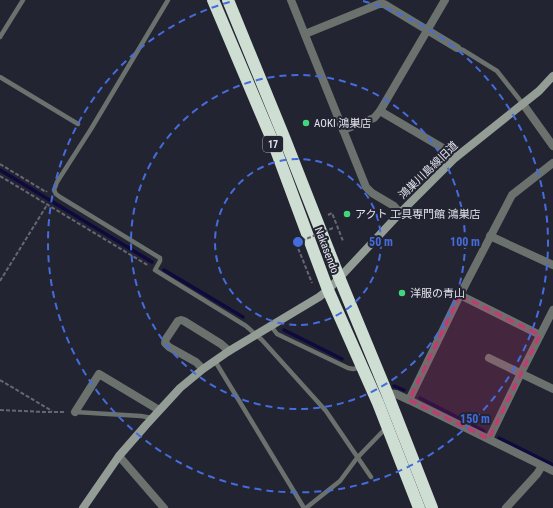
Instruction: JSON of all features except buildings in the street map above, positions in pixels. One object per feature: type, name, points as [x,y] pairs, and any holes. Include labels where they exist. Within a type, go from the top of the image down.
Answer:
[{"type":"highway","name":"Nakasendo","points":[[213,0],[273,142],[328,290],[378,403],[419,508]]},
{"type":"highway","name":"Nakasendo","points":[[228,0],[432,508]]},
{"type":"street","points":[[291,0],[368,190],[394,206],[400,213]]},
{"type":"street","points":[[344,130],[374,118],[380,111],[446,0]]},
{"type":"street","points":[[305,34],[380,4],[384,4],[457,48]]},
{"type":"street","name":"鴻巣川島線旧道","points":[[83,508],[119,456],[180,388],[202,369],[229,351],[320,297],[455,158],[539,91],[553,76]]},
{"type":"street","points":[[523,104],[553,146]]},
{"type":"street","points":[[380,111],[448,151],[455,158]]},
{"type":"street","points":[[409,400],[460,294],[512,195],[553,162]]},
{"type":"street","points":[[490,236],[553,265]]},
{"type":"street","points":[[460,294],[540,336]]},
{"type":"street","points":[[489,439],[552,314]]},
{"type":"street","points":[[202,369],[196,362],[166,344],[166,338],[178,321],[184,321],[221,344],[229,351]]},
{"type":"street","points":[[489,358],[553,389]]},
{"type":"street","points":[[75,412],[99,374],[159,410]]},
{"type":"street","points":[[386,393],[396,394],[409,400],[553,472]]},
{"type":"street","points":[[119,456],[164,508]]},
{"type":"street","points":[[506,508],[537,474],[542,466]]},
{"type":"lane","points":[[0,37],[23,0]]},
{"type":"lane","points":[[168,0],[91,129],[57,182],[54,190],[60,197],[160,258],[155,270],[246,326],[256,334],[326,411],[371,477]]},
{"type":"lane","points":[[457,48],[463,50],[497,71],[523,104]]},
{"type":"lane","points":[[0,77],[78,124]]},
{"type":"lane","points":[[272,326],[277,334],[348,368],[353,369],[362,367]]},
{"type":"lane","points":[[215,361],[305,508],[340,481],[358,458],[387,426]]},
{"type":"lane","points":[[75,412],[152,418]]},
{"type":"path","points":[[0,164],[46,192],[54,190]]},
{"type":"path","points":[[0,176],[155,270]]},
{"type":"path","points":[[0,281],[47,204]]},
{"type":"path","points":[[330,222],[328,215],[332,213],[343,241]]},
{"type":"path","points":[[312,283],[296,243],[333,228]]},
{"type":"path","points":[[0,380],[54,412]]},
{"type":"path","points":[[0,410],[75,412]]},
{"type":"highlighted area","points":[[460,295],[540,335],[489,439],[409,400]]},
{"type":"waterway","points":[[0,170],[152,262]]},
{"type":"waterway","points":[[164,270],[243,317]]},
{"type":"waterway","points":[[284,330],[342,359]]},
{"type":"waterway","points":[[394,386],[404,390]]},
{"type":"waterway","points":[[420,398],[484,431]]},
{"type":"waterway","points":[[499,438],[553,465]]},
{"type":"place","name":"AOKI 鴻巣店","points":[[306,123]]},
{"type":"place","name":"アクト 工具専門館 鴻巣店","points":[[347,214]]},
{"type":"place","name":"洋服の青山","points":[[402,293]]}]
